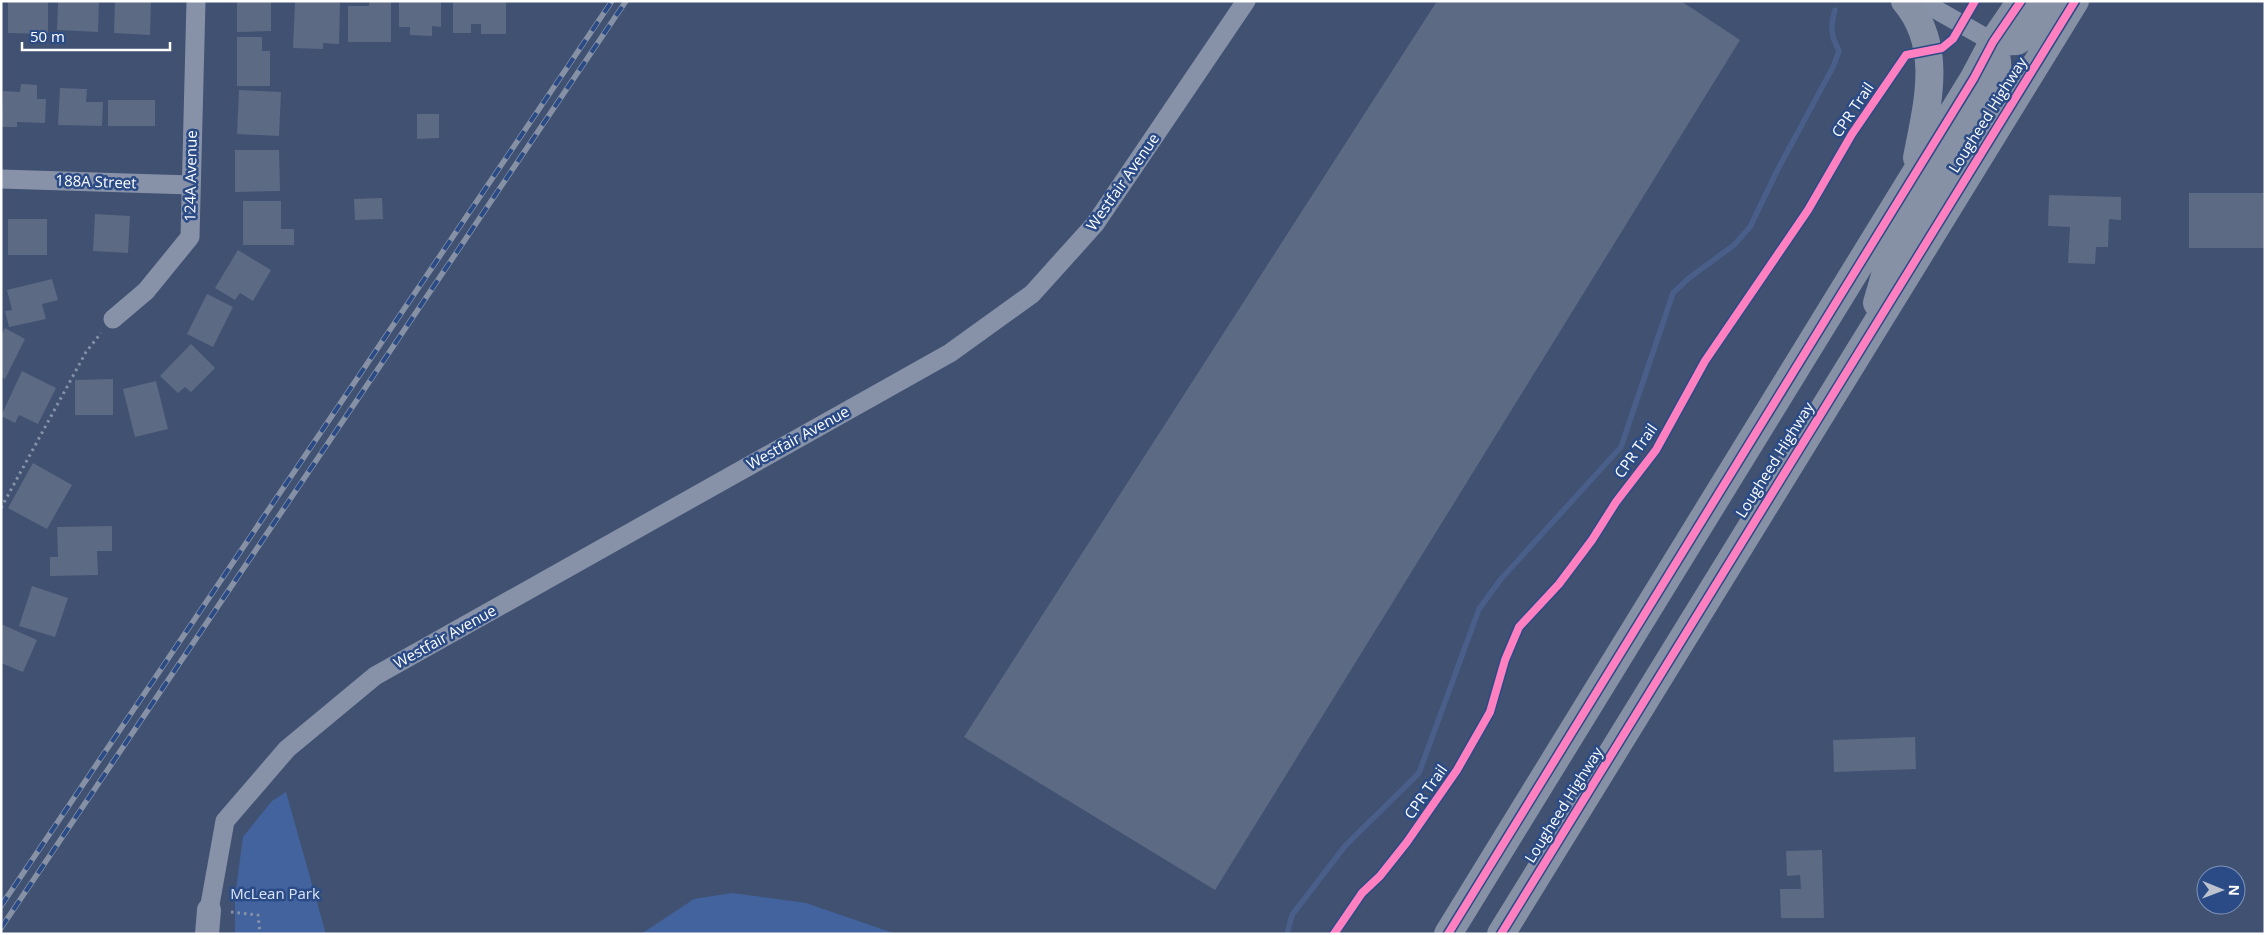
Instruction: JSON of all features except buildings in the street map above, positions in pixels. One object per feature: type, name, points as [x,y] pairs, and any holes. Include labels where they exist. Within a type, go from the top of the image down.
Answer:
[{"type":"highway","points":[[1905,1],[1922,25],[1931,67],[1926,112],[1914,175]]},
{"type":"highway","name":"Lougheed Highway","points":[[1448,934],[1974,78],[1993,42],[2021,1]]},
{"type":"highway","points":[[1868,335],[1895,241],[1988,97],[1995,81],[1999,66],[1993,42],[2017,41],[2028,32],[2046,1]]},
{"type":"highway","name":"Lougheed Highway","points":[[1501,934],[2075,1]]},
{"type":"street","name":"124A Avenue","points":[[112,319],[146,291],[190,237],[196,1]]},
{"type":"street","name":"Westfair Avenue","points":[[209,910],[225,821],[260,778],[287,749],[375,676],[950,353],[1032,294],[1095,224],[1246,1]]},
{"type":"street","points":[[1921,1],[1993,42]]},
{"type":"street","name":"188A Street","points":[[1,179],[191,185]]},
{"type":"street","points":[[207,934],[209,910]]},
{"type":"path","points":[[1,508],[86,352],[112,319]]},
{"type":"path","points":[[209,910],[258,915],[260,934]]},
{"type":"green space","name":"McLean Park","points":[[286,792],[326,934],[235,934],[235,897],[243,837],[272,801]]},
{"type":"green space","points":[[732,893],[806,903],[896,934],[641,934],[694,899]]},
{"type":"waterway","points":[[1287,934],[1292,915],[1345,846],[1419,773],[1479,609],[1501,579],[1621,447],[1673,293],[1689,278],[1734,245],[1750,227],[1778,169],[1833,67],[1839,51],[1832,31],[1835,10]]},
{"type":"railway","points":[[1,906],[612,1]]},
{"type":"railway","points":[[1,928],[626,1]]},
{"type":"cycle path","name":"CPR Trail","points":[[1334,934],[1362,893],[1380,876],[1407,842],[1457,770],[1490,712],[1505,660],[1519,627],[1559,584],[1592,540],[1616,502],[1656,450],[1705,361],[1808,210],[1852,134],[1906,55],[1942,48],[1953,39],[1975,1]]},
{"type":"cycle path","points":[[1448,934],[1974,78],[1993,42],[2021,1]]},
{"type":"cycle path","points":[[1501,934],[2075,1]]}]
